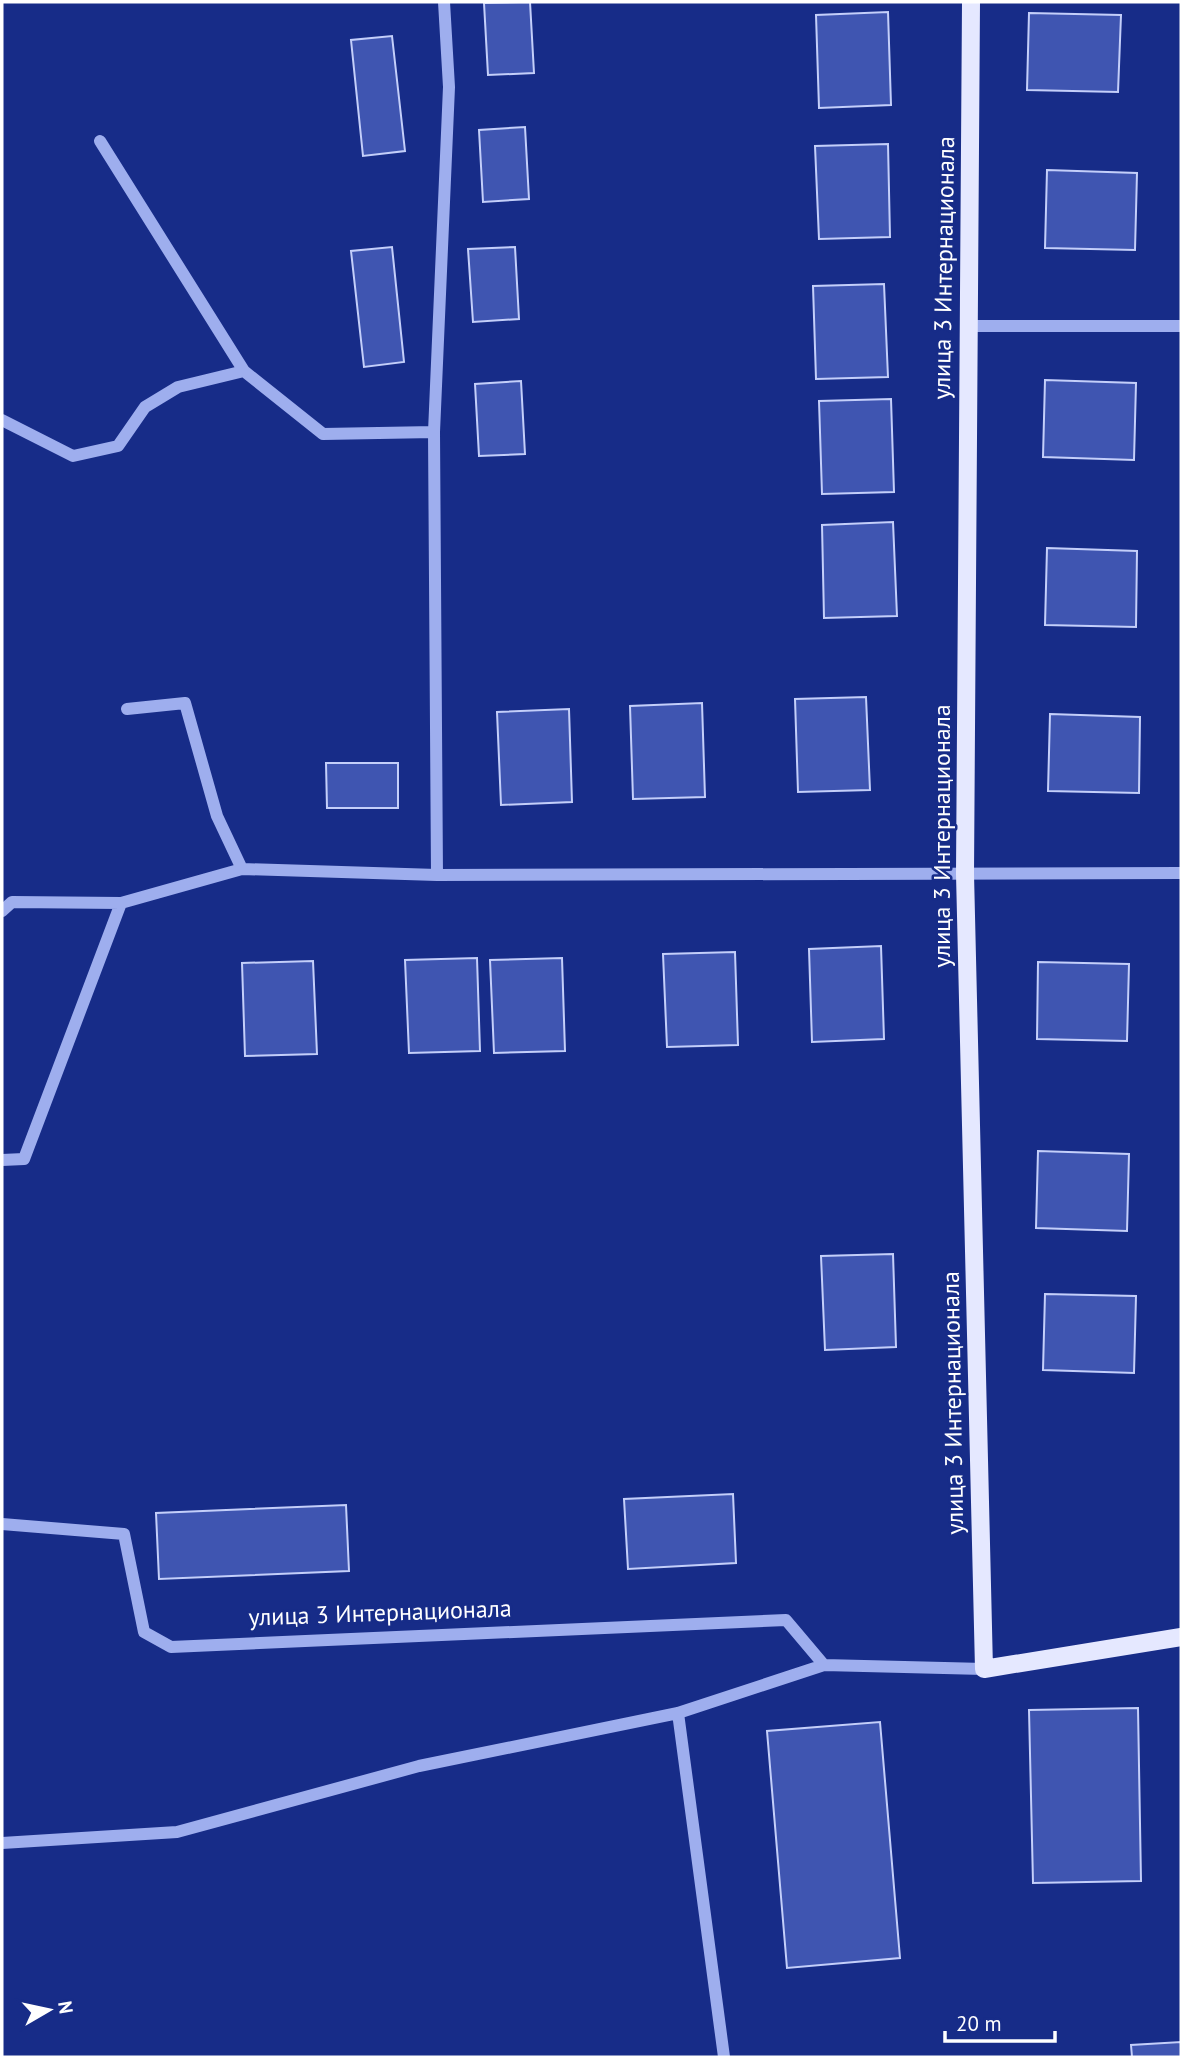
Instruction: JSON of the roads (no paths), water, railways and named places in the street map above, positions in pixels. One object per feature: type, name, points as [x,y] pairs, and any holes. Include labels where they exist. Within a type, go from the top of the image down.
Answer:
[{"type":"main road","name":"улица 3 Интернационала","points":[[971,2],[965,874],[984,1669]]},
{"type":"main road","points":[[984,1669],[1181,1637]]},
{"type":"street","points":[[437,875],[433,432],[449,87],[444,2]]},
{"type":"street","points":[[100,141],[244,371],[323,434],[433,432]]},
{"type":"street","points":[[968,326],[1181,326]]},
{"type":"street","points":[[2,420],[73,456],[118,446],[145,407],[178,387],[244,371]]},
{"type":"street","points":[[127,709],[185,703],[217,816],[242,869]]},
{"type":"street","points":[[2,911],[12,901],[121,903],[242,869],[437,875],[1181,873]]},
{"type":"street","points":[[2,1160],[24,1159],[121,903]]},
{"type":"street","name":"улица 3 Интернационала","points":[[2,1524],[124,1534],[144,1632],[171,1647],[786,1620],[824,1664]]},
{"type":"street","points":[[2,1843],[177,1832],[419,1766],[678,1713],[824,1664],[984,1669]]},
{"type":"street","points":[[678,1713],[724,2057]]}]
